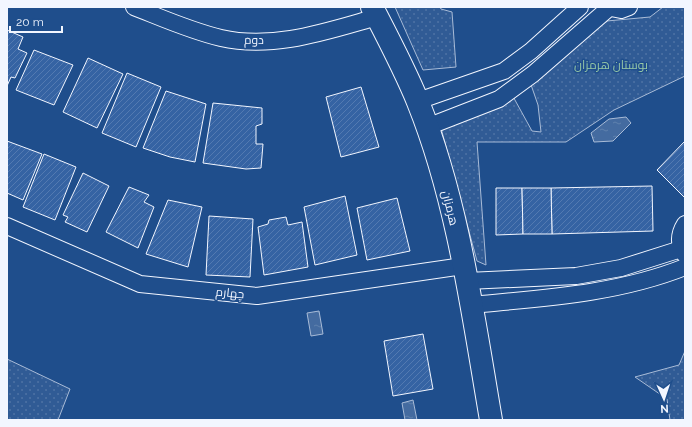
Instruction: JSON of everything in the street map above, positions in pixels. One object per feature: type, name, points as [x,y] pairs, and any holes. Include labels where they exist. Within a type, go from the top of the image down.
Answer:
[{"type":"street","name":"دوم","points":[[134,7],[192,30],[221,38],[252,41],[293,39],[318,34],[374,12]]},
{"type":"street","points":[[418,101],[504,72],[532,51],[580,7]]},
{"type":"street","points":[[427,127],[499,99],[607,8],[621,10],[629,7]]},
{"type":"street","name":"هرمزان","points":[[374,12],[418,101],[439,166],[465,273],[490,420]]},
{"type":"street","points":[[504,72],[515,87]]},
{"type":"street","points":[[683,252],[679,240],[680,232],[685,224]]},
{"type":"street","name":"چهارم","points":[[7,226],[140,284],[257,296],[465,273],[576,276],[621,268],[683,252]]},
{"type":"street","points":[[471,305],[581,294],[654,279],[685,267]]},
{"type":"street","points":[[576,276],[581,294]]},
{"type":"green space","points":[[395,7],[440,7],[441,9],[452,12],[456,67],[423,70]]},
{"type":"green space","name":"بوستان هرمزان","points":[[663,7],[685,7],[685,76],[614,110],[566,142],[477,142],[486,265],[477,261],[438,117],[510,91],[532,131],[541,132],[538,105],[528,76],[596,22],[650,17]]},
{"type":"green space","points":[[685,351],[685,420],[670,420],[667,399],[635,377],[679,365]]},
{"type":"green space","points":[[7,359],[70,389],[58,420],[7,420]]},
{"type":"water","points":[[626,117],[631,123],[613,141],[594,142],[591,133],[609,119]]},
{"type":"water","points":[[319,311],[323,334],[311,336],[307,313]]},
{"type":"water","points":[[413,400],[417,420],[405,420],[402,403]]},
{"type":"building","points":[[7,30],[23,37],[18,49],[27,53],[15,78],[11,77],[7,86]]},
{"type":"building","points":[[34,50],[73,65],[54,105],[16,90]]},
{"type":"building","points":[[88,58],[123,74],[97,128],[63,112]]},
{"type":"building","points":[[127,73],[161,87],[136,147],[102,133]]},
{"type":"building","points":[[361,87],[379,147],[341,157],[326,97]]},
{"type":"building","points":[[166,91],[206,104],[195,162],[170,157],[143,148]]},
{"type":"building","points":[[213,103],[262,108],[262,124],[256,126],[256,144],[263,144],[261,168],[246,169],[203,163]]},
{"type":"building","points":[[7,141],[42,154],[23,200],[7,193]]},
{"type":"building","points":[[685,141],[685,198],[657,170]]},
{"type":"building","points":[[44,154],[76,167],[55,220],[23,207]]},
{"type":"building","points":[[83,173],[109,186],[87,232],[65,222],[68,217],[63,215]]},
{"type":"building","points":[[652,186],[653,231],[552,234],[551,188]]},
{"type":"building","points":[[129,187],[149,195],[144,202],[154,207],[138,248],[106,232]]},
{"type":"building","points":[[496,188],[522,188],[523,234],[496,235]]},
{"type":"building","points":[[522,188],[551,188],[552,234],[523,234]]},
{"type":"building","points":[[345,196],[357,255],[315,265],[304,207]]},
{"type":"building","points":[[397,198],[410,251],[367,260],[357,208]]},
{"type":"building","points":[[168,200],[202,207],[188,267],[146,254]]},
{"type":"building","points":[[209,216],[253,219],[250,277],[206,275]]},
{"type":"building","points":[[286,217],[288,225],[302,222],[308,267],[264,275],[258,227],[268,224],[269,220]]},
{"type":"building","points":[[423,334],[433,389],[393,396],[384,341]]}]
